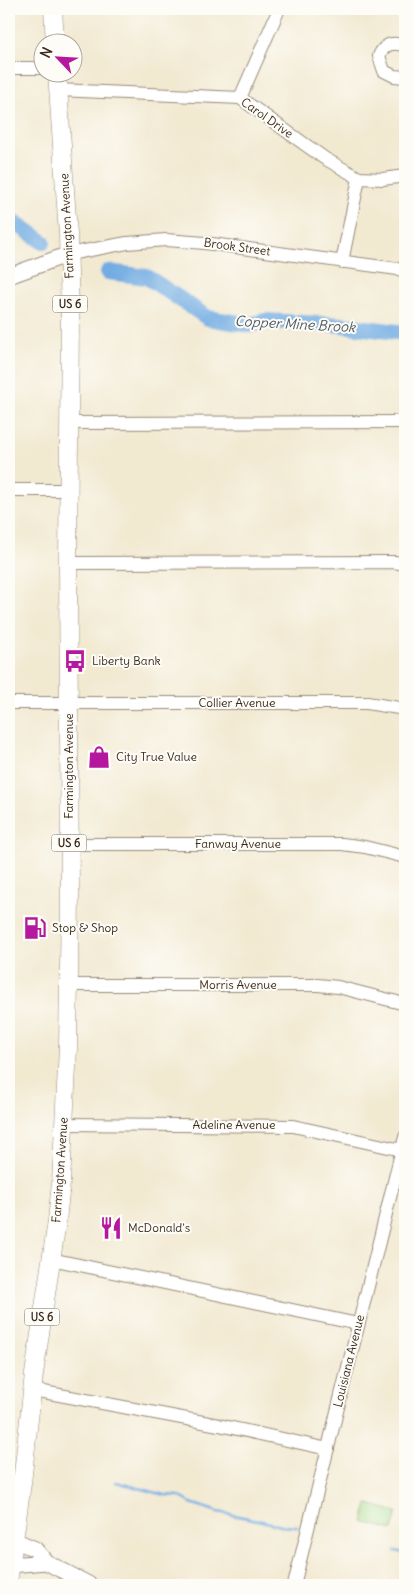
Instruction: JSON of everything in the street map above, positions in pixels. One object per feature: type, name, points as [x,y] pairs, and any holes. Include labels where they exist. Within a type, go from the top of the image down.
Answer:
[{"type":"highway","points":[[53,9],[54,32]]},
{"type":"highway","name":"Farmington Avenue","points":[[9,1570],[14,1540],[15,1481],[33,1390],[61,1182],[69,985],[69,254],[57,82]]},
{"type":"main road","points":[[9,276],[69,254]]},
{"type":"main road","points":[[14,1540],[35,1549],[46,1562],[85,1584]]},
{"type":"main road","points":[[9,1570],[46,1562]]},
{"type":"street","points":[[240,98],[279,9]]},
{"type":"street","points":[[405,46],[399,43],[391,43],[382,48],[379,56],[384,70],[394,76],[405,77]]},
{"type":"street","points":[[9,68],[32,68]]},
{"type":"street","name":"Carol Drive","points":[[68,82],[240,98],[324,158],[359,178],[384,179],[405,176]]},
{"type":"street","points":[[342,262],[359,178]]},
{"type":"street","name":"Brook Street","points":[[69,254],[127,243],[166,240],[205,243],[405,270]]},
{"type":"street","points":[[69,423],[405,422]]},
{"type":"street","points":[[9,490],[68,490]]},
{"type":"street","points":[[68,563],[394,562],[405,564]]},
{"type":"street","name":"Collier Avenue","points":[[9,703],[367,703],[405,709]]},
{"type":"street","name":"Fanway Avenue","points":[[69,844],[342,844],[365,847],[405,857]]},
{"type":"street","name":"Morris Avenue","points":[[69,985],[318,985],[338,987],[405,1004]]},
{"type":"street","name":"Adeline Avenue","points":[[64,1124],[293,1126],[402,1150]]},
{"type":"street","name":"Louisiana Avenue","points":[[294,1585],[405,1137]]},
{"type":"street","points":[[51,1259],[358,1324]]},
{"type":"street","points":[[33,1390],[219,1425],[328,1449]]},
{"type":"green space","points":[[368,1504],[397,1512],[392,1530],[363,1522]]},
{"type":"waterway","name":"Copper Mine Brook","points":[[9,218],[43,242]]},
{"type":"waterway","name":"Copper Mine Brook","points":[[108,272],[147,277],[208,318],[250,325],[265,321],[342,325],[405,333]]},
{"type":"waterway","points":[[116,1482],[165,1495],[179,1496],[191,1503],[218,1512],[281,1526],[297,1527]]},
{"type":"waterway","points":[[395,1551],[405,1553]]},
{"type":"place","name":"Liberty Bank","points":[[75,661]]},
{"type":"place","name":"City True Value","points":[[99,757]]},
{"type":"place","name":"Stop & Shop","points":[[35,928]]},
{"type":"place","name":"McDonald's","points":[[111,1228]]}]
